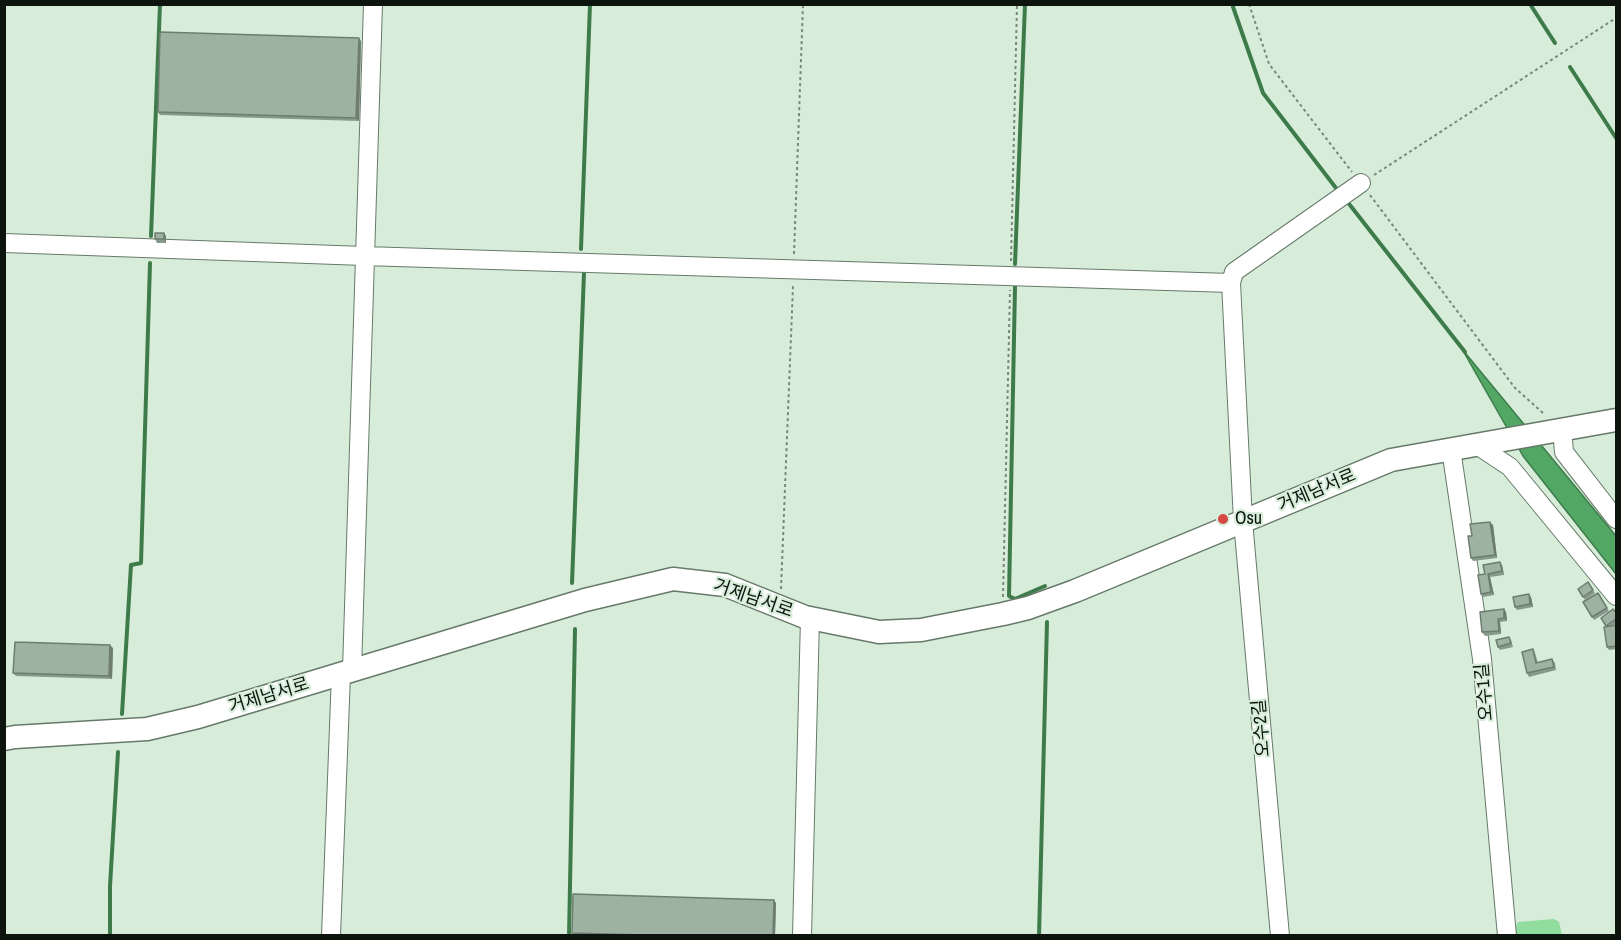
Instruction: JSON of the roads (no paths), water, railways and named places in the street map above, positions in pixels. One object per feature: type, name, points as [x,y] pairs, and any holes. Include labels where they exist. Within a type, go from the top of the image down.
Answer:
[{"type":"main road","points":[[1551,431],[1617,420]]},
{"type":"main road","name":"거제남서로","points":[[4,739],[147,729],[198,717],[585,600],[673,579],[725,585],[810,618],[879,632],[921,630],[1003,614],[1028,608],[1075,591],[1391,460],[1551,431]]},
{"type":"street","points":[[331,936],[347,672],[373,4]]},
{"type":"street","points":[[4,243],[1231,283],[1234,272],[1361,183]]},
{"type":"street","name":"오수2길","points":[[1231,283],[1243,521],[1280,936]]},
{"type":"street","points":[[1551,431],[1564,452],[1617,519]]},
{"type":"street","points":[[1483,444],[1510,467],[1617,596]]},
{"type":"street","name":"오수1길","points":[[1451,449],[1482,659],[1507,936]]},
{"type":"street","points":[[802,936],[810,618]]},
{"type":"waterway","points":[[151,236],[160,4]]},
{"type":"waterway","points":[[581,249],[590,4]]},
{"type":"waterway","points":[[1015,264],[1025,4]]},
{"type":"waterway","points":[[1232,4],[1263,93],[1339,192]]},
{"type":"waterway","points":[[1530,4],[1555,43]]},
{"type":"waterway","points":[[1570,67],[1616,138]]},
{"type":"waterway","points":[[1346,200],[1465,352]]},
{"type":"waterway","points":[[122,714],[131,565],[141,563],[150,263]]},
{"type":"waterway","points":[[572,583],[584,273]]},
{"type":"waterway","points":[[1015,286],[1009,596],[1015,599],[1045,586]]},
{"type":"waterway","points":[[1039,936],[1047,622]]},
{"type":"waterway","points":[[569,936],[575,629]]},
{"type":"waterway","points":[[110,936],[110,886],[118,752]]},
{"type":"place","name":"Osu","points":[[1223,519]]}]
